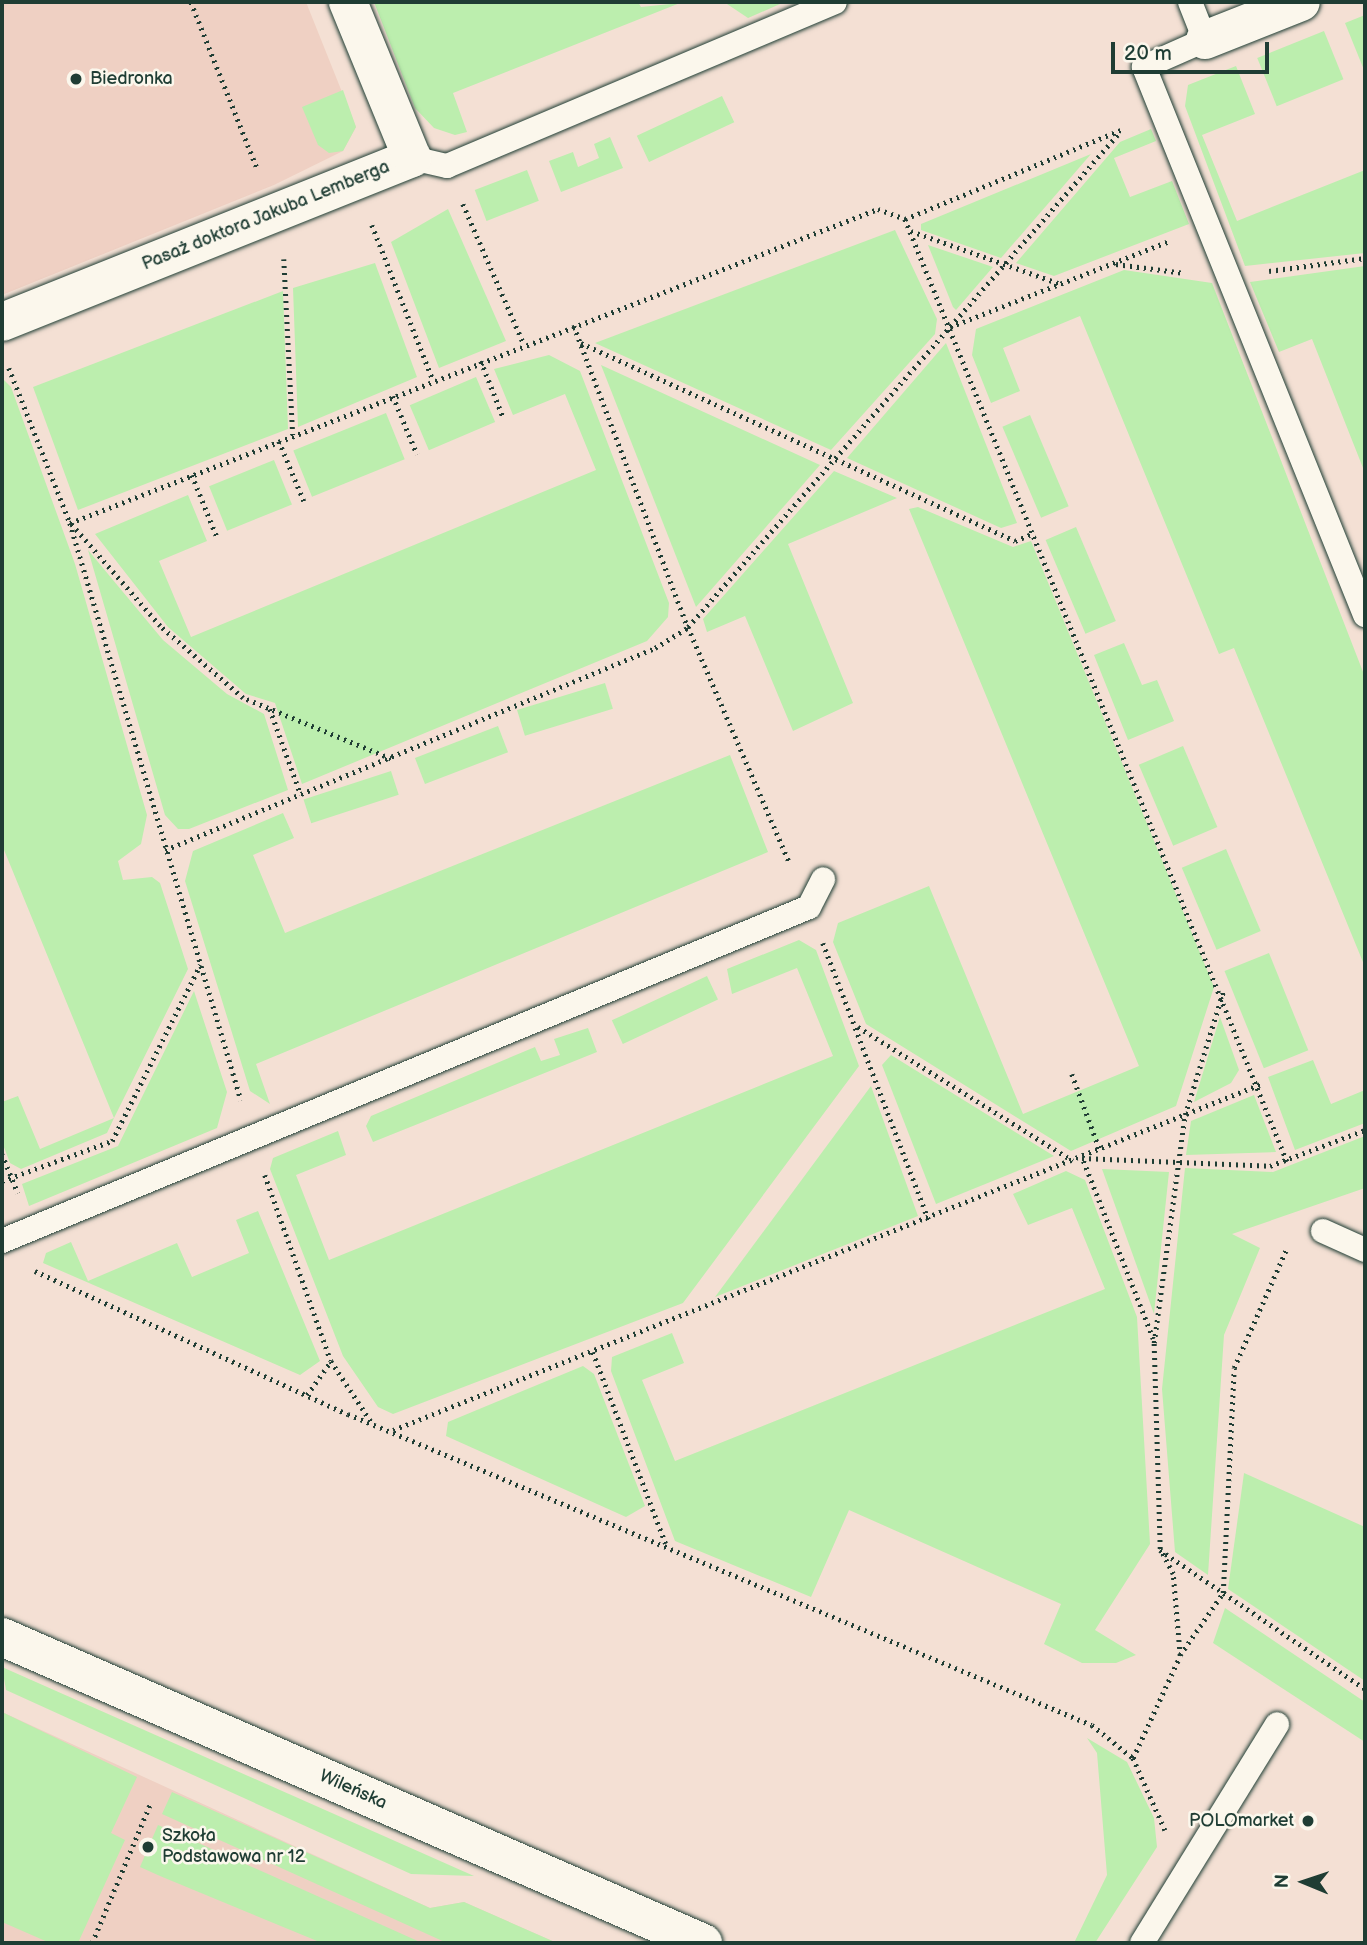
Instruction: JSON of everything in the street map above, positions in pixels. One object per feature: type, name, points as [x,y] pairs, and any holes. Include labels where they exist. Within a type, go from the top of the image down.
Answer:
[{"type":"street","name":"Pasaż doktora Jakuba Lemberga","points":[[2,321],[354,181],[429,162],[348,2]]},
{"type":"street","points":[[1205,40],[1301,2]]},
{"type":"street","name":"Wileńska","points":[[2,1637],[703,1943]]},
{"type":"lane","points":[[429,162],[835,2]]},
{"type":"lane","points":[[1190,2],[1205,40],[1144,66],[1365,615]]},
{"type":"lane","points":[[2,1241],[253,1141],[808,907],[823,879]]},
{"type":"lane","points":[[1323,1231],[1365,1250]]},
{"type":"lane","points":[[1142,1943],[1277,1724]]},
{"type":"path","points":[[191,2],[275,212],[288,282],[293,435]]},
{"type":"path","points":[[70,523],[524,344],[877,209],[905,219],[1162,113]]},
{"type":"path","points":[[166,850],[655,648],[688,627],[1006,266],[1121,130]]},
{"type":"path","points":[[429,162],[524,344]]},
{"type":"path","points":[[354,181],[433,380]]},
{"type":"path","points":[[905,219],[1261,1084],[1287,1161]]},
{"type":"path","points":[[950,327],[1209,225]]},
{"type":"path","points":[[910,231],[1062,284]]},
{"type":"path","points":[[574,326],[688,627],[857,1027],[929,1220]]},
{"type":"path","points":[[580,343],[832,461],[1015,541],[1034,533]]},
{"type":"path","points":[[6,359],[70,523],[253,1141],[331,1361],[372,1423]]},
{"type":"path","points":[[481,361],[504,419]]},
{"type":"path","points":[[393,396],[417,454]]},
{"type":"path","points":[[279,441],[304,501]]},
{"type":"path","points":[[192,475],[217,537]]},
{"type":"path","points":[[70,523],[160,626],[243,698],[391,759]]},
{"type":"path","points":[[270,709],[301,795]]},
{"type":"path","points":[[2,1181],[113,1141],[200,964]]},
{"type":"path","points":[[1180,1656],[1173,1574],[1160,1549],[1154,1343],[1185,1115],[1223,991]]},
{"type":"path","points":[[857,1027],[1073,1161]]},
{"type":"path","points":[[1072,1074],[1100,1150]]},
{"type":"path","points":[[392,1430],[929,1220],[1261,1084]]},
{"type":"path","points":[[1082,1158],[1178,1163],[1287,1161],[1365,1130]]},
{"type":"path","points":[[1082,1158],[1154,1343]]},
{"type":"path","points":[[1133,1758],[1180,1656],[1223,1593],[1234,1368],[1289,1244]]},
{"type":"path","points":[[26,1267],[372,1423],[1092,1725],[1133,1758],[1166,1837]]},
{"type":"path","points":[[593,1352],[666,1545]]},
{"type":"path","points":[[307,1395],[331,1361]]},
{"type":"path","points":[[1160,1549],[1365,1689]]},
{"type":"path","points":[[92,1943],[152,1802]]},
{"type":"shaded area","points":[[2,2],[306,2],[356,127],[343,151],[274,185],[2,295]]},
{"type":"shaded area","name":"Szkoła Podstawowa nr 12","points":[[2,1712],[430,1908],[464,1902],[557,1943],[2,1943]]},
{"type":"green space","points":[[374,2],[638,2],[641,7],[680,3],[453,93],[467,132],[455,135],[434,128],[415,108]]},
{"type":"green space","points":[[724,2],[779,2],[780,4],[748,18]]},
{"type":"green space","points":[[1365,15],[1365,70],[1364,70],[1345,23]]},
{"type":"green space","points":[[1324,31],[1343,79],[1277,106],[1257,58]]},
{"type":"green space","points":[[1236,66],[1255,114],[1202,135],[1237,221],[1365,170],[1365,253],[1245,266],[1185,106],[1188,85]]},
{"type":"green space","points":[[343,90],[356,127],[343,151],[329,153],[318,145],[302,107]]},
{"type":"green space","points":[[722,96],[734,122],[649,162],[637,136]]},
{"type":"green space","points":[[1151,129],[1156,141],[1114,158],[1130,197],[1172,181],[1189,224],[1054,276],[1016,263],[1120,142]]},
{"type":"green space","points":[[610,137],[623,168],[561,192],[549,161],[573,152],[578,167],[599,158],[594,144]]},
{"type":"green space","points":[[1091,154],[1001,258],[921,230],[921,224]]},
{"type":"green space","points":[[527,170],[539,201],[487,221],[475,190]]},
{"type":"green space","points":[[448,209],[506,341],[439,368],[391,242]]},
{"type":"green space","points":[[895,230],[937,319],[935,334],[831,450],[595,343]]},
{"type":"green space","points":[[928,245],[993,267],[956,310],[953,307]]},
{"type":"green space","points":[[375,263],[417,377],[298,427],[293,288]]},
{"type":"green space","points":[[1365,266],[1365,473],[1312,339],[1279,352],[1250,282]]},
{"type":"green space","points":[[1124,270],[1212,283],[1365,677],[1365,967],[1234,648],[1219,654],[1080,316],[1003,348],[1020,391],[991,403],[972,355],[976,329]]},
{"type":"green space","points":[[283,291],[288,429],[78,510],[33,387]]},
{"type":"green space","points":[[946,343],[1017,523],[1001,528],[847,458]]},
{"type":"green space","points":[[549,355],[580,371],[669,603],[668,617],[647,641],[302,784],[275,703],[246,694],[168,627],[95,534],[188,495],[207,541],[159,561],[191,637],[596,470],[565,394],[513,415],[494,369]]},
{"type":"green space","points":[[601,365],[820,465],[696,607]]},
{"type":"green space","points":[[476,377],[495,422],[429,450],[410,405]]},
{"type":"green space","points":[[2,378],[11,387],[75,564],[147,815],[141,844],[118,861],[123,880],[152,877],[160,883],[188,969],[114,1118],[2,845]]},
{"type":"green space","points":[[386,413],[405,459],[312,497],[293,450]]},
{"type":"green space","points":[[1030,415],[1069,506],[1041,518],[1002,427]]},
{"type":"green space","points":[[274,460],[292,505],[227,531],[209,486]]},
{"type":"green space","points":[[834,471],[897,498],[788,544],[853,703],[793,731],[745,616],[707,632],[703,619]]},
{"type":"green space","points":[[918,507],[1013,547],[1031,541],[1214,987],[1176,1106],[1071,1151],[866,1024],[833,942],[838,923],[929,886],[1023,1114],[1139,1066],[909,509]]},
{"type":"green space","points":[[1076,527],[1116,621],[1085,634],[1046,540]]},
{"type":"green space","points":[[88,550],[163,640],[227,694],[264,714],[288,790],[189,829],[178,829],[165,815]]},
{"type":"green space","points":[[1124,643],[1142,685],[1157,680],[1174,721],[1128,740],[1094,655]]},
{"type":"green space","points":[[605,683],[613,709],[525,736],[517,710]]},
{"type":"green space","points":[[498,726],[508,752],[425,784],[415,758]]},
{"type":"green space","points":[[1183,746],[1217,827],[1173,846],[1139,765]]},
{"type":"green space","points":[[730,755],[768,852],[256,1064],[270,1104],[250,1091],[185,881],[193,851],[283,813],[294,838],[253,855],[285,933]]},
{"type":"green space","points":[[391,771],[399,795],[311,823],[304,799]]},
{"type":"green space","points":[[1226,849],[1261,931],[1217,950],[1182,868]]},
{"type":"green space","points":[[799,940],[816,950],[859,1066],[683,1303],[393,1414],[378,1407],[343,1356],[270,1169],[273,1158],[338,1131],[346,1155],[296,1175],[329,1260],[833,1056],[797,968],[732,994],[727,969]]},
{"type":"green space","points":[[1269,953],[1308,1050],[1264,1068],[1224,971]]},
{"type":"green space","points":[[707,976],[718,1000],[623,1044],[612,1020]]},
{"type":"green space","points":[[194,991],[227,1092],[217,1128],[29,1206],[22,1184],[118,1146]]},
{"type":"green space","points":[[1220,1017],[1239,1070],[1231,1083],[1194,1102]]},
{"type":"green space","points":[[588,1028],[597,1052],[373,1142],[366,1126],[371,1116],[535,1047],[541,1061],[560,1055],[554,1039]]},
{"type":"green space","points":[[891,1055],[1054,1156],[936,1204],[882,1065]]},
{"type":"green space","points":[[1313,1060],[1331,1104],[1365,1090],[1365,1123],[1295,1150],[1268,1077]]},
{"type":"green space","points":[[871,1086],[918,1216],[715,1297]]},
{"type":"green space","points":[[1254,1095],[1276,1152],[1186,1155],[1191,1121]]},
{"type":"green space","points":[[18,1096],[40,1149],[114,1118],[107,1133],[21,1169],[10,1163],[2,1142],[2,1102]]},
{"type":"green space","points":[[1365,1136],[1365,1188],[1232,1234],[1260,1248],[1224,1335],[1208,1575],[1175,1552],[1162,1389],[1185,1168],[1273,1172]]},
{"type":"green space","points":[[1102,1169],[1169,1172],[1154,1314]]},
{"type":"green space","points":[[1066,1171],[1085,1180],[1137,1317],[1150,1544],[1095,1630],[1136,1655],[1116,1663],[1082,1663],[1044,1644],[1061,1604],[849,1510],[811,1597],[675,1541],[611,1371],[612,1357],[672,1333],[684,1363],[642,1380],[675,1461],[1105,1289],[1072,1208],[1028,1225],[1013,1194]]},
{"type":"green space","points":[[258,1211],[320,1361],[300,1375],[43,1263],[46,1253],[71,1242],[88,1281],[177,1243],[192,1277],[249,1253],[236,1220]]},
{"type":"green space","points":[[583,1366],[594,1374],[645,1506],[626,1517],[446,1436],[448,1422]]},
{"type":"green space","points":[[1244,1473],[1365,1527],[1365,1681],[1228,1589]]},
{"type":"green space","points":[[1225,1608],[1365,1702],[1365,1742],[1213,1643]]},
{"type":"green space","points":[[2,1667],[474,1876],[411,1874],[6,1690]]},
{"type":"green space","points":[[2,1712],[137,1777],[111,1833],[125,1840],[78,1943],[50,1943],[2,1922]]},
{"type":"green space","points":[[1087,1738],[1127,1762],[1154,1818],[1157,1847],[1095,1943],[1074,1943],[1107,1875],[1097,1753]]},
{"type":"green space","points":[[172,1792],[430,1908],[464,1902],[557,1943],[447,1943],[162,1814]]},
{"type":"green space","points":[[158,1825],[420,1942],[322,1943],[160,1876],[140,1867]]},
{"type":"place","name":"Biedronka","points":[[76,79]]},
{"type":"place","name":"POLOmarket","points":[[1308,1821]]},
{"type":"place","name":"Szkoła Podstawowa nr 12","points":[[148,1847]]}]
